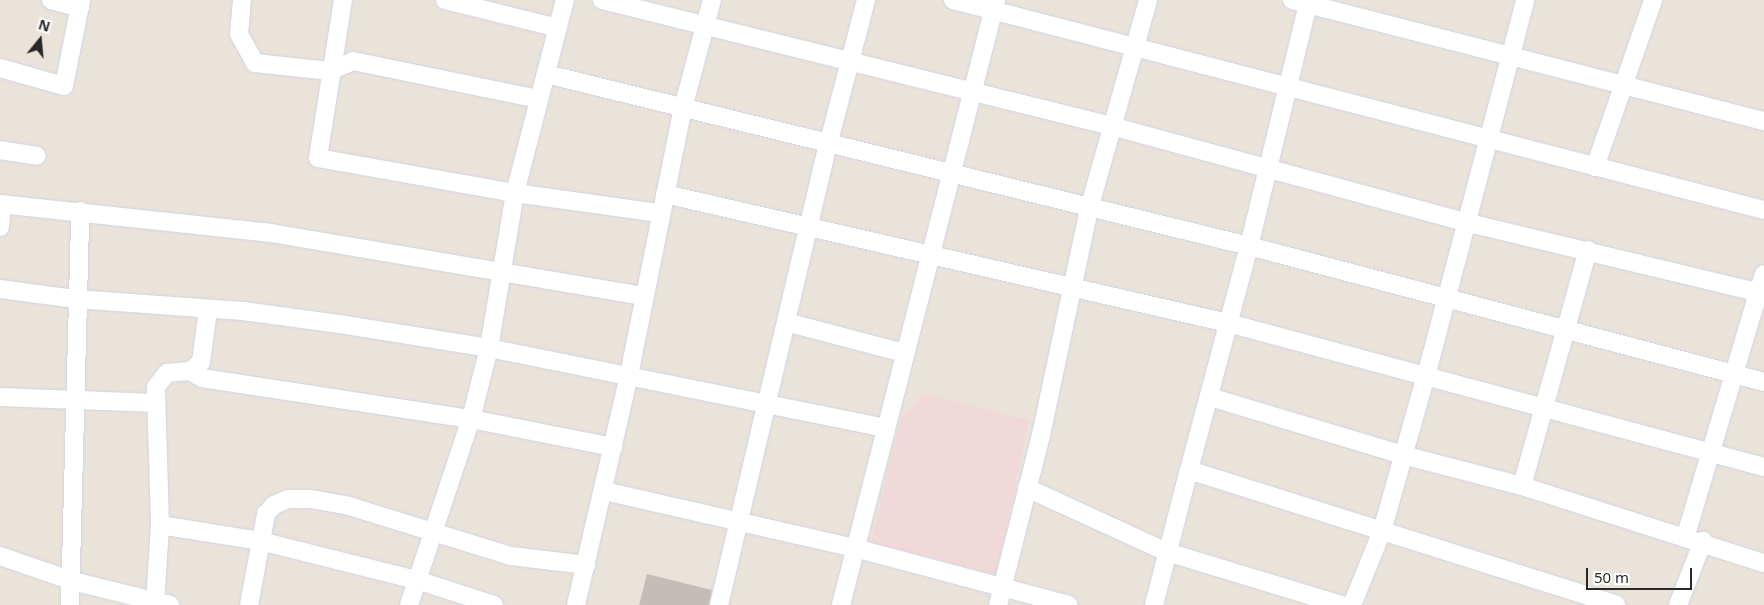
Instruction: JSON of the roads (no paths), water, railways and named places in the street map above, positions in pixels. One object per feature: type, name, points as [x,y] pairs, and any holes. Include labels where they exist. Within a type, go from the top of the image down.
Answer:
[{"type":"street","points":[[0,68],[64,86],[80,4],[52,0]]},
{"type":"street","points":[[242,0],[239,34],[255,63],[330,71],[353,61],[538,99]]},
{"type":"street","points":[[343,0],[330,71],[318,158],[514,192],[660,213]]},
{"type":"street","points":[[445,0],[492,6],[558,28]]},
{"type":"street","points":[[409,605],[471,419],[489,348],[503,271],[514,192],[565,0]]},
{"type":"street","points":[[602,0],[1115,127],[1465,222],[1762,293]]},
{"type":"street","points":[[576,605],[604,491],[683,108],[712,0]]},
{"type":"street","points":[[719,605],[828,144],[866,0]]},
{"type":"street","points":[[954,0],[994,5],[1136,46],[1764,210]]},
{"type":"street","points":[[998,605],[1041,436],[1070,289],[1090,209],[1115,127],[1148,0]]},
{"type":"street","points":[[1352,605],[1382,531],[1426,376],[1445,296],[1525,0]]},
{"type":"street","points":[[1595,167],[1653,0]]},
{"type":"street","points":[[1154,605],[1166,552],[1210,397],[1249,246],[1266,167],[1288,85],[1303,1],[1622,86],[1764,121]]},
{"type":"street","points":[[841,605],[994,5]]},
{"type":"street","points":[[546,74],[952,173],[1090,209],[1249,246],[1445,296],[1764,382]]},
{"type":"street","points":[[0,150],[37,156]]},
{"type":"street","points":[[665,194],[809,226],[1070,289],[1228,323],[1713,451],[1764,467]]},
{"type":"street","points":[[0,227],[1,204],[80,212],[271,233],[644,296]]},
{"type":"street","points":[[70,605],[72,581],[76,299],[80,212]]},
{"type":"street","points":[[1522,486],[1588,250]]},
{"type":"street","points":[[1686,536],[1735,373],[1762,293],[1764,274]]},
{"type":"street","points":[[0,289],[76,299],[208,310],[243,311],[489,348],[768,402],[885,428]]},
{"type":"street","points":[[0,556],[72,581],[160,604],[156,386],[167,373],[190,371],[201,362],[208,310]]},
{"type":"street","points":[[786,322],[904,353]]},
{"type":"street","points":[[190,371],[202,378],[471,419],[613,447]]},
{"type":"street","points":[[0,397],[74,398],[156,403]]},
{"type":"street","points":[[1210,397],[1403,455],[1522,486],[1703,541],[1764,563]]},
{"type":"street","points":[[1189,470],[1616,605]]},
{"type":"street","points":[[1027,488],[1166,552],[1341,605]]},
{"type":"street","points":[[604,491],[739,520],[855,548],[1003,585],[1069,605]]},
{"type":"street","points":[[250,605],[266,514],[274,505],[288,499],[310,499],[349,506],[511,556],[586,564]]},
{"type":"street","points":[[160,525],[260,541],[417,580],[494,605]]},
{"type":"street","points":[[1678,605],[1703,541]]}]
